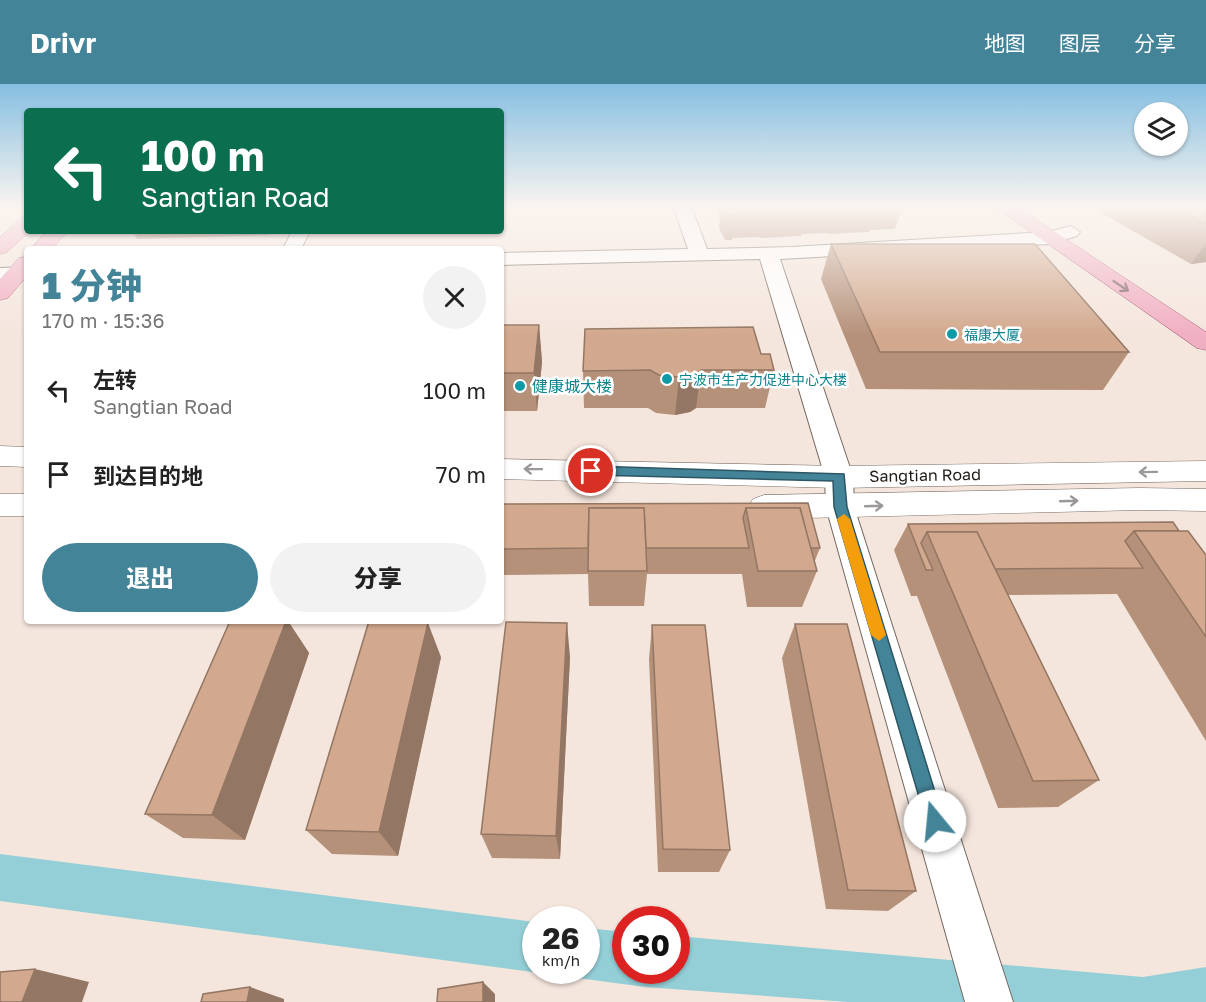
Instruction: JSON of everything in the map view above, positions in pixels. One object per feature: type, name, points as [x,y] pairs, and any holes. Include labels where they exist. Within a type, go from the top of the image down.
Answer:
[{"type":"main road","points":[[1066,249],[1206,343]]},
{"type":"main road","points":[[1098,249],[1158,286]]},
{"type":"main road","points":[[0,293],[18,271]]},
{"type":"main road","points":[[0,456],[24,457]]},
{"type":"main road","name":"Sangtian Road","points":[[504,468],[840,492],[1206,500]]},
{"type":"main road","name":"Sangtian Road","points":[[735,507],[840,492],[1206,471]]},
{"type":"main road","points":[[0,505],[24,505]]},
{"type":"street","points":[[698,249],[700,255]]},
{"type":"street","points":[[504,259],[768,253],[846,249]]},
{"type":"street","points":[[768,253],[989,1002]]},
{"type":"water","points":[[0,854],[522,920],[522,971],[0,901]]},
{"type":"water","points":[[600,929],[612,931],[612,983],[600,981]]},
{"type":"water","points":[[690,937],[1143,977],[1206,967],[1206,1002],[848,1002],[622,984],[690,984]]},
{"type":"building","points":[[833,249],[1039,249],[1129,352],[880,352]]},
{"type":"building","points":[[504,325],[539,325],[534,373],[504,373]]},
{"type":"building","points":[[753,327],[761,354],[770,354],[774,370],[701,370],[695,375],[679,377],[659,375],[650,370],[583,371],[585,329]]},
{"type":"building","points":[[808,503],[820,548],[810,548],[800,508],[746,508],[743,518],[749,548],[646,548],[644,508],[589,508],[588,548],[504,549],[504,504]]},
{"type":"building","points":[[589,508],[644,508],[647,571],[588,571]]},
{"type":"building","points":[[746,508],[800,508],[817,571],[758,571]]},
{"type":"building","points":[[1173,522],[1179,531],[1134,531],[1125,541],[1143,568],[995,569],[977,532],[927,532],[921,543],[933,570],[926,570],[908,524]]},
{"type":"building","points":[[1134,531],[1188,531],[1206,555],[1206,637]]},
{"type":"building","points":[[927,532],[977,532],[1099,780],[1033,781]]},
{"type":"building","points":[[506,622],[567,623],[556,836],[481,834]]},
{"type":"building","points":[[229,624],[285,624],[212,815],[145,814]]},
{"type":"building","points":[[368,624],[428,624],[379,832],[306,830]]},
{"type":"building","points":[[795,624],[847,624],[916,891],[848,890]]},
{"type":"building","points":[[652,625],[705,625],[730,850],[663,849]]},
{"type":"building","points":[[35,969],[22,1002],[0,1002],[0,972]]},
{"type":"building","points":[[483,982],[483,1002],[437,1002],[438,989]]},
{"type":"building","points":[[250,987],[247,1002],[201,1002],[203,994]]},
{"type":"slow traffic","points":[[844,519],[879,635]]},
{"type":"place","name":"福康大厦","points":[[952,334]]},
{"type":"place","name":"宁波市生产力促进中心大楼","points":[[667,379]]},
{"type":"place","name":"健康城大楼","points":[[520,386]]},
{"type":"route","points":[[591,471],[839,477],[840,507],[935,821]]}]
